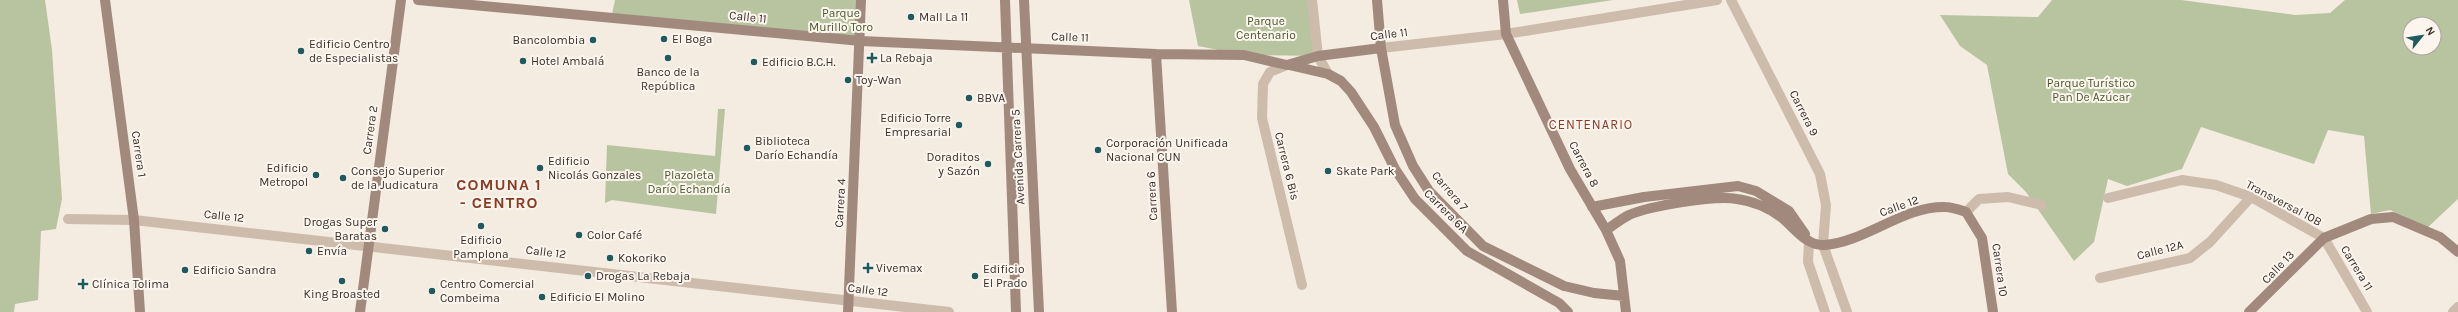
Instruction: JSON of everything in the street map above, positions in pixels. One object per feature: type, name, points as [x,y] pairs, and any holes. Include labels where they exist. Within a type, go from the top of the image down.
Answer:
[{"type":"main road","name":"Carrera 1","points":[[105,0],[134,220],[140,312]]},
{"type":"main road","name":"Carrera 2","points":[[360,312],[401,0]]},
{"type":"main road","name":"Calle 11","points":[[418,0],[861,41],[1156,54],[1244,55],[1287,65],[1318,56],[1381,48]]},
{"type":"main road","name":"Carrera 4","points":[[848,312],[861,41],[861,0]]},
{"type":"main road","name":"Avenida Carrera 5","points":[[1005,0],[1005,47],[1016,312]]},
{"type":"main road","name":"Avenida Carrera 5","points":[[1024,0],[1038,312]]},
{"type":"main road","name":"Carrera 7","points":[[1377,0],[1381,48],[1395,125],[1413,166],[1429,191],[1483,246],[1564,286],[1594,293],[1624,296]]},
{"type":"main road","name":"Carrera 8","points":[[1502,0],[1506,34],[1570,169],[1606,230],[1620,261],[1626,312]]},
{"type":"main road","name":"Carrera 6","points":[[1156,54],[1172,312]]},
{"type":"main road","name":"Carrera 6A","points":[[1287,65],[1328,74],[1341,80],[1351,92],[1374,127],[1395,169],[1415,198],[1467,251],[1558,303],[1568,312]]},
{"type":"main road","points":[[1592,206],[1644,197],[1738,186],[1756,191],[1789,211],[1809,241]]},
{"type":"main road","name":"Calle 12","points":[[1606,230],[1630,215],[1664,206],[1698,201],[1736,198],[1762,206],[1781,217],[1809,241],[1823,245],[1851,238],[1924,210],[1946,207],[1966,212]]},
{"type":"main road","name":"Carrera 10","points":[[1966,212],[1982,238],[1993,312]]},
{"type":"main road","name":"Transversal 10B","points":[[2324,238],[2371,219],[2393,217],[2440,237],[2458,252]]},
{"type":"main road","name":"Calle 13","points":[[2253,311],[2324,238]]},
{"type":"main road","points":[[1558,303],[1564,286]]},
{"type":"street","name":"Carrera 6A","points":[[1312,0],[1318,56],[1328,74]]},
{"type":"street","name":"Calle 11","points":[[1381,48],[1506,34],[1717,0]]},
{"type":"street","name":"Carrera 9","points":[[1731,0],[1820,174],[1826,205],[1823,245]]},
{"type":"street","name":"Carrera 6 Bis","points":[[1287,65],[1270,72],[1263,84],[1262,118],[1302,285]]},
{"type":"street","name":"Transversal 10B","points":[[2108,198],[2182,180],[2216,185],[2251,197],[2324,238]]},
{"type":"street","points":[[1966,212],[1979,199],[2008,197],[2042,205]]},
{"type":"street","name":"Calle 12A","points":[[2100,278],[2190,258],[2210,242],[2251,197]]},
{"type":"street","name":"Calle 12","points":[[68,219],[134,220],[368,245],[949,312]]},
{"type":"street","name":"Carrera 11","points":[[2324,238],[2367,312]]},
{"type":"street","points":[[1809,241],[1808,262],[1825,312]]},
{"type":"street","points":[[1823,245],[1847,312]]},
{"type":"street","points":[[2452,312],[2458,307]]},
{"type":"green space","points":[[0,0],[45,0],[52,50],[62,199],[56,229],[41,231],[38,300],[15,304],[14,312],[0,312]]},
{"type":"green space","name":"Parque Murillo Toro","points":[[615,0],[861,0],[861,41],[611,19]]},
{"type":"green space","name":"Parque Centenario","points":[[1189,0],[1310,0],[1318,56],[1244,55],[1198,46]]},
{"type":"green space","points":[[1517,0],[1613,0],[1520,14]]},
{"type":"green space","name":"Parque Turístico Pan De Azúcar","points":[[2052,0],[2181,0],[2295,15],[2330,13],[2345,0],[2458,0],[2458,199],[2427,228],[2390,210],[2371,214],[2364,136],[2328,130],[2314,164],[2201,127],[2182,169],[2127,186],[2108,179],[2094,242],[2074,261],[2026,192],[2008,174],[1987,65],[1960,46],[1940,15],[2038,17]]},
{"type":"green space","name":"Plazoleta Darío Echandía","points":[[718,109],[725,109],[716,214],[612,200],[605,203],[607,145],[715,156]]},
{"type":"place","name":"Mall La 11","points":[[911,17]]},
{"type":"place","name":"El Boga","points":[[664,39]]},
{"type":"place","name":"Bancolombia","points":[[593,40]]},
{"type":"place","name":"Edificio Centro de Especialistas","points":[[301,51]]},
{"type":"place","name":"Banco de la República","points":[[668,58]]},
{"type":"place","name":"La Rebaja","points":[[872,58]]},
{"type":"place","name":"Hotel Ambalá","points":[[523,61]]},
{"type":"place","name":"Edificio B.C.H.","points":[[754,62]]},
{"type":"place","name":"Toy-Wan","points":[[848,80]]},
{"type":"place","name":"BBVA","points":[[969,98]]},
{"type":"place","name":"Edificio Torre Empresarial","points":[[959,125]]},
{"type":"place","name":"Biblioteca Darío Echandía","points":[[747,148]]},
{"type":"place","name":"Corporación Unificada Nacional CUN","points":[[1098,150]]},
{"type":"place","name":"Doraditos y Sazón","points":[[988,164]]},
{"type":"place","name":"Edificio Nicolás Gonzales","points":[[540,168]]},
{"type":"place","name":"Skate Park","points":[[1328,171]]},
{"type":"place","name":"Edificio Metropol","points":[[316,175]]},
{"type":"place","name":"Consejo Superior de la Judicatura","points":[[343,178]]},
{"type":"place","name":"Edificio Pamplona","points":[[481,226]]},
{"type":"place","name":"Drogas Super Baratas","points":[[385,229]]},
{"type":"place","name":"Color Café","points":[[579,235]]},
{"type":"place","name":"Envía","points":[[309,251]]},
{"type":"place","name":"Kokoriko","points":[[610,258]]},
{"type":"place","name":"Vivemax","points":[[868,268]]},
{"type":"place","name":"Edificio Sandra","points":[[185,270]]},
{"type":"place","name":"Drogas La Rebaja","points":[[588,276]]},
{"type":"place","name":"Edificio El Prado","points":[[975,276]]},
{"type":"place","name":"King Broasted","points":[[342,281]]},
{"type":"place","name":"Clínica Tolima","points":[[83,284]]},
{"type":"place","name":"Centro Comercial Combeima","points":[[432,291]]},
{"type":"place","name":"Edificio El Molino","points":[[542,297]]},
{"type":"district","name":"CENTENARIO","points":[[1591,124]]},
{"type":"district","name":"COMUNA 1 - CENTRO","points":[[499,193]]}]
